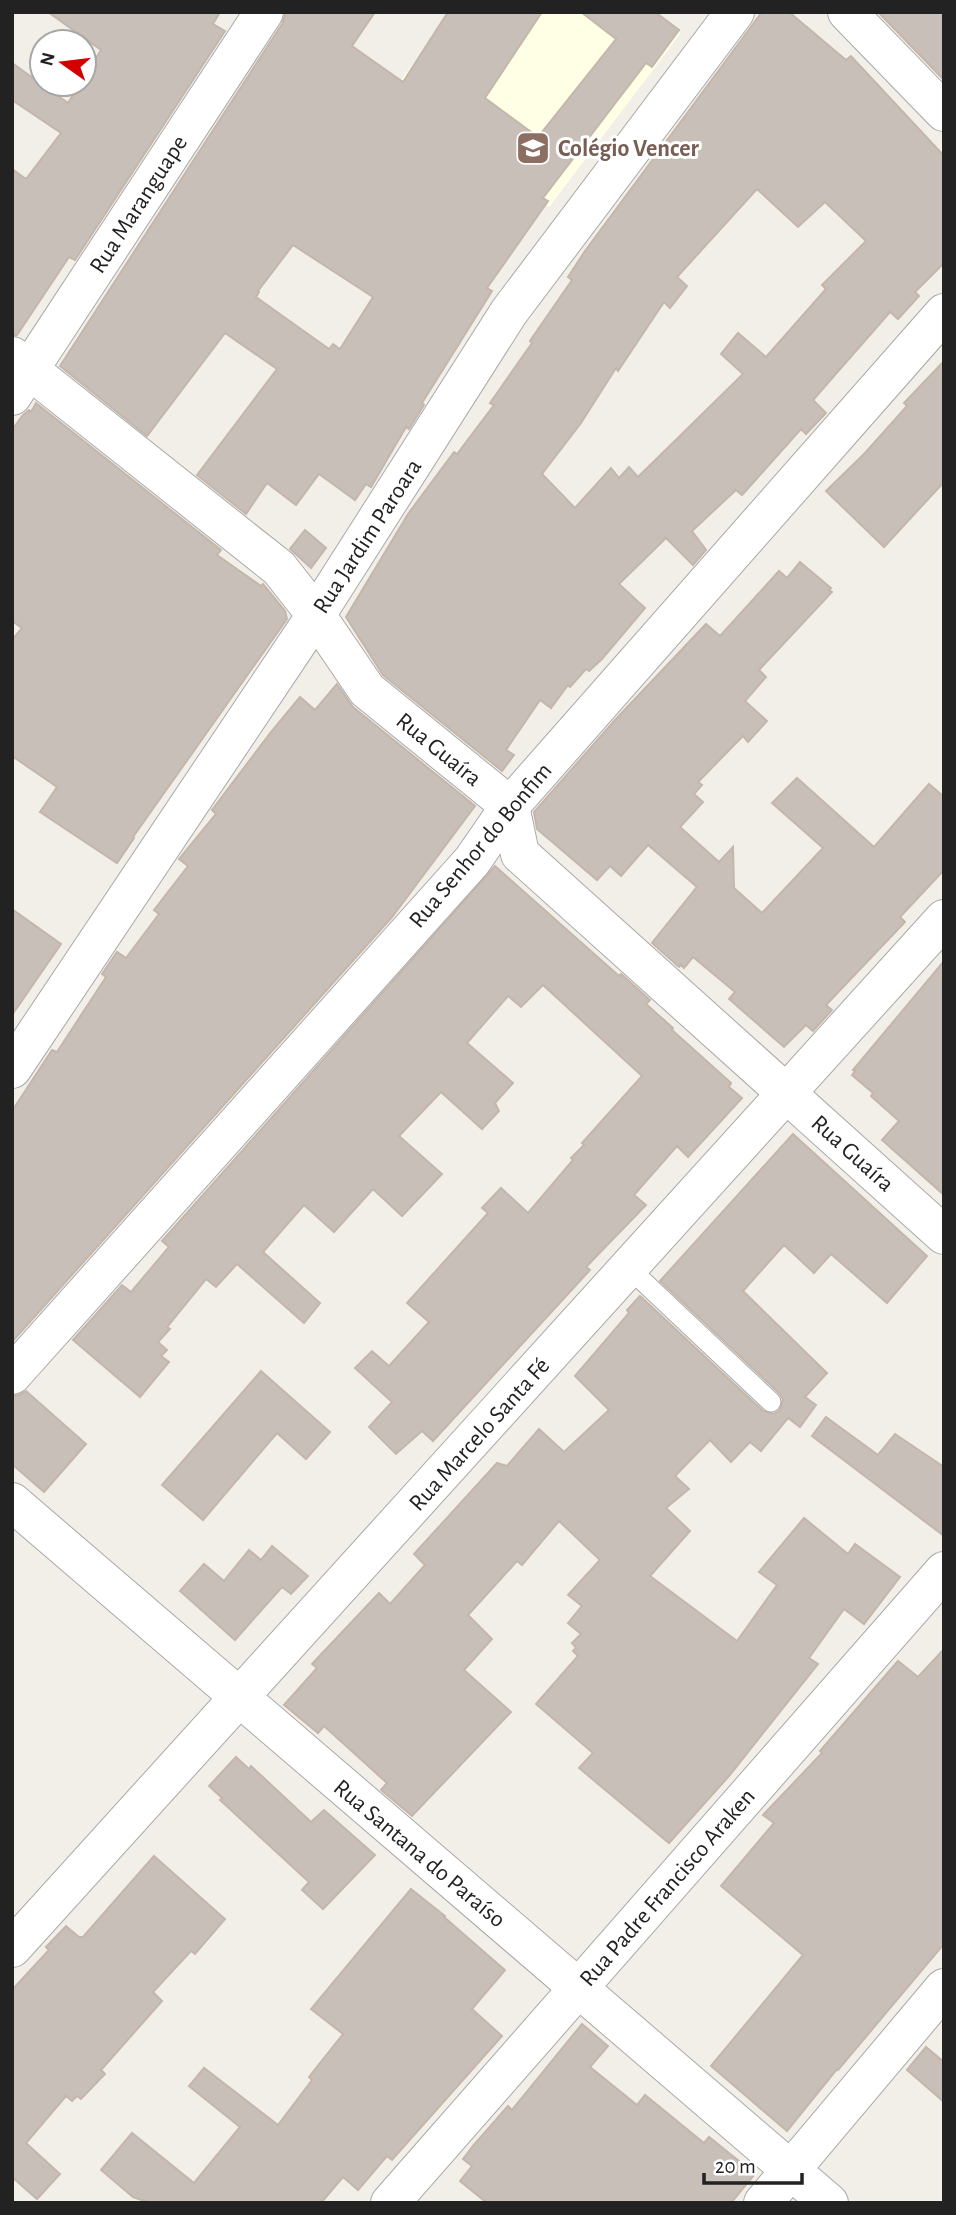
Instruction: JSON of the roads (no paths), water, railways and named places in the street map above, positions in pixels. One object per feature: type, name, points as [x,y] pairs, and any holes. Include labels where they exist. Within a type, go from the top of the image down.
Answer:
[{"type":"street","name":"Rua Maranguape","points":[[18,374],[264,12]]},
{"type":"street","name":"Rua Jardim Paroara","points":[[12,1069],[316,615],[509,312],[735,12]]},
{"type":"street","points":[[847,12],[944,112]]},
{"type":"street","name":"Rua Senhor do Bonfim","points":[[12,1375],[472,861],[510,806],[944,313]]},
{"type":"street","name":"Rua Guaíra","points":[[18,374],[279,568],[316,615],[367,691],[510,806],[520,854],[944,1235]]},
{"type":"street","name":"Rua Marcelo Santa Fé","points":[[12,1948],[944,919]]},
{"type":"street","name":"Rua Santana do Paraíso","points":[[12,1502],[829,2203]]},
{"type":"street","name":"Rua Padre Francisco Araken","points":[[390,2203],[944,1571]]},
{"type":"street","points":[[763,2203],[944,1988]]},
{"type":"lane","points":[[629,1268],[771,1402]]},
{"type":"place","name":"Colégio Vencer","points":[[533,148]]}]
